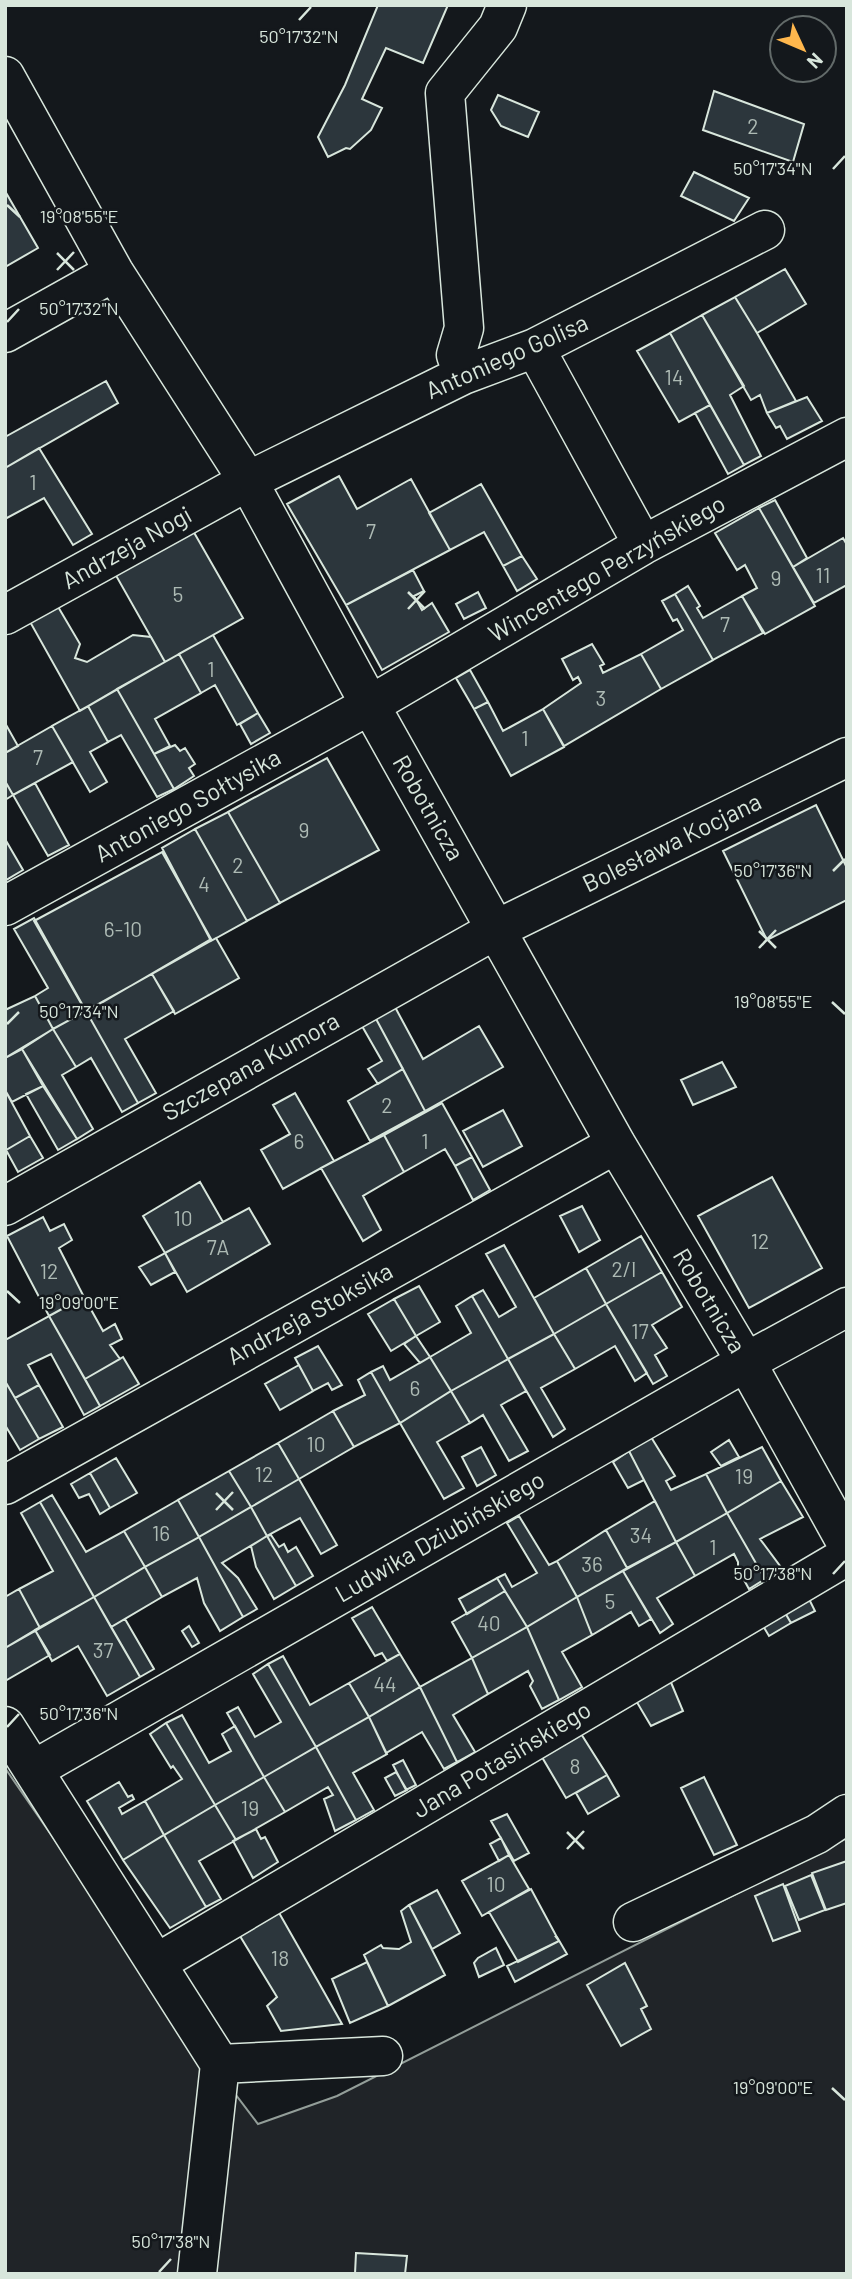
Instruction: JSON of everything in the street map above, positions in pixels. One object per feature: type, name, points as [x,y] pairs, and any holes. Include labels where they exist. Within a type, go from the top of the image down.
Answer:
[{"type":"street","points":[[463,375],[456,355],[464,328],[445,93],[498,27],[507,5]]},
{"type":"street","name":"Robotnicza","points":[[5,76],[114,272],[248,481],[616,1144],[746,1362],[847,1544]]},
{"type":"street","name":"Antoniego Golisa","points":[[248,481],[463,375],[536,348],[765,229]]},
{"type":"street","points":[[5,333],[114,272]]},
{"type":"street","points":[[536,348],[643,545]]},
{"type":"street","name":"Wincentego Perzyńskiego","points":[[370,705],[643,545],[847,437]]},
{"type":"street","name":"Andrzeja Nogi","points":[[5,615],[248,481]]},
{"type":"street","name":"Antoniego Sołtysika","points":[[5,906],[370,705]]},
{"type":"street","name":"Bolesława Kocjana","points":[[497,929],[847,757]]},
{"type":"street","name":"Szczepana Kumora","points":[[5,1206],[497,929]]},
{"type":"street","name":"Andrzeja Stoksika","points":[[5,1485],[616,1144]]},
{"type":"street","name":"Ludwika Dziubińskiego","points":[[35,1769],[746,1362],[847,1307]]},
{"type":"street","name":"Jana Potasińskiego","points":[[157,1963],[847,1556]]},
{"type":"street","points":[[5,1726],[35,1769],[220,2064],[197,2274]]},
{"type":"street","points":[[634,1922],[817,1834],[847,1814]]},
{"type":"street","points":[[220,2064],[383,2056]]},
{"type":"shaded area","points":[[5,1768],[179,2020],[258,2124],[337,2096],[847,1838],[847,2274],[5,2274]]},
{"type":"building","points":[[378,5],[448,5],[423,63],[386,48],[362,99],[382,108],[371,130],[350,149],[346,148],[328,157],[318,137],[345,85]]},
{"type":"building","points":[[714,91],[804,124],[793,162],[703,130]]},
{"type":"building","points":[[498,95],[539,112],[528,137],[501,126],[491,110]]},
{"type":"building","points":[[694,172],[749,198],[734,221],[681,196]]},
{"type":"building","points":[[5,191],[38,248],[5,267]]},
{"type":"building","points":[[785,269],[806,304],[757,333],[735,297]]},
{"type":"building","points":[[735,297],[796,401],[767,413],[760,395],[751,400],[702,315]]},
{"type":"building","points":[[702,315],[744,386],[730,395],[761,456],[744,465],[670,333]]},
{"type":"building","points":[[670,333],[710,405],[679,422],[637,351]]},
{"type":"building","points":[[106,381],[118,403],[5,468],[5,437]]},
{"type":"building","points":[[807,397],[822,421],[787,439],[780,426],[776,428],[767,413]]},
{"type":"building","points":[[710,405],[744,465],[728,474],[695,413]]},
{"type":"building","points":[[39,448],[92,534],[73,545],[44,498],[5,519],[5,468]]},
{"type":"building","points":[[339,476],[357,509],[411,479],[450,550],[346,605],[287,504]]},
{"type":"building","points":[[481,484],[522,556],[503,566],[484,532],[450,550],[429,513]]},
{"type":"building","points":[[775,500],[807,558],[793,567],[759,508]]},
{"type":"building","points":[[759,508],[815,606],[765,634],[742,596],[757,588],[745,565],[737,570],[715,533]]},
{"type":"building","points":[[192,529],[243,618],[165,662],[114,572]]},
{"type":"building","points":[[843,538],[847,545],[847,585],[814,603],[793,567]]},
{"type":"building","points":[[522,556],[537,579],[517,591],[503,566]]},
{"type":"building","points":[[413,570],[424,591],[414,596],[422,610],[432,603],[449,632],[382,670],[346,605]]},
{"type":"building","points":[[688,586],[700,606],[697,608],[703,618],[742,596],[763,633],[713,660],[675,594]]},
{"type":"building","points":[[478,592],[486,608],[464,619],[456,604]]},
{"type":"building","points":[[675,594],[713,660],[661,689],[641,654],[683,630],[677,619],[673,621],[662,601]]},
{"type":"building","points":[[57,605],[80,644],[75,658],[87,662],[133,635],[151,637],[165,662],[80,711],[29,620]]},
{"type":"building","points":[[213,635],[258,713],[237,725],[215,685],[201,693],[179,654]]},
{"type":"building","points":[[592,644],[604,664],[600,666],[603,673],[641,654],[661,689],[564,746],[543,709],[581,683],[578,677],[573,680],[562,659]]},
{"type":"building","points":[[179,654],[201,693],[155,719],[170,746],[154,754],[117,689]]},
{"type":"building","points":[[470,670],[488,702],[474,709],[456,678]]},
{"type":"building","points":[[117,689],[174,789],[157,797],[121,735],[108,742],[88,706]]},
{"type":"building","points":[[488,702],[503,731],[543,709],[564,747],[511,776],[474,709]]},
{"type":"building","points":[[88,706],[108,742],[90,752],[107,782],[90,792],[52,726]]},
{"type":"building","points":[[258,713],[270,733],[251,744],[240,724]]},
{"type":"building","points":[[5,723],[18,746],[5,753]]},
{"type":"building","points":[[52,726],[73,762],[13,795],[5,781],[5,753]]},
{"type":"building","points":[[175,745],[180,751],[185,748],[195,764],[189,768],[194,776],[174,789],[154,754]]},
{"type":"building","points":[[327,758],[379,850],[280,903],[228,812]]},
{"type":"building","points":[[5,781],[13,795],[5,800]]},
{"type":"building","points":[[35,783],[69,845],[48,856],[13,795]]},
{"type":"building","points":[[816,805],[847,868],[847,900],[767,940],[723,851]]},
{"type":"building","points":[[228,812],[280,903],[247,921],[195,829]]},
{"type":"building","points":[[195,829],[247,921],[211,941],[162,848]]},
{"type":"building","points":[[5,839],[23,870],[6,880],[5,878]]},
{"type":"building","points":[[162,852],[211,939],[86,1012],[34,921]]},
{"type":"building","points":[[34,918],[86,1011],[53,1029],[35,996],[48,988],[14,929]]},
{"type":"building","points":[[216,938],[239,978],[175,1014],[152,974]]},
{"type":"building","points":[[152,974],[174,1011],[125,1039],[156,1093],[138,1103],[86,1011]]},
{"type":"building","points":[[35,996],[53,1029],[5,1058],[5,1010]]},
{"type":"building","points":[[395,1007],[423,1059],[479,1026],[503,1067],[425,1111],[375,1017]]},
{"type":"building","points":[[86,1011],[138,1103],[122,1112],[91,1058],[76,1067],[53,1029]]},
{"type":"building","points":[[375,1017],[403,1069],[378,1084],[368,1069],[382,1061],[362,1026]]},
{"type":"building","points":[[53,1029],[76,1067],[62,1075],[93,1129],[77,1139],[22,1049]]},
{"type":"building","points":[[22,1049],[43,1086],[12,1102],[5,1090],[5,1058]]},
{"type":"building","points":[[722,1062],[736,1087],[693,1105],[681,1080]]},
{"type":"building","points":[[403,1069],[425,1111],[370,1141],[348,1101]]},
{"type":"building","points":[[43,1086],[77,1139],[58,1150],[26,1094]]},
{"type":"building","points":[[5,1090],[30,1136],[6,1150],[5,1149]]},
{"type":"building","points":[[295,1093],[334,1161],[283,1189],[261,1150],[290,1134],[273,1105]]},
{"type":"building","points":[[442,1103],[472,1157],[455,1166],[445,1149],[404,1172],[384,1135]]},
{"type":"building","points":[[503,1110],[522,1146],[483,1167],[463,1131]]},
{"type":"building","points":[[384,1135],[404,1172],[363,1196],[381,1230],[363,1241],[321,1168]]},
{"type":"building","points":[[30,1136],[43,1158],[18,1172],[6,1150]]},
{"type":"building","points":[[472,1157],[490,1190],[473,1200],[455,1166]]},
{"type":"building","points":[[772,1177],[822,1268],[749,1308],[698,1216]]},
{"type":"building","points":[[200,1182],[223,1222],[165,1253],[143,1216]]},
{"type":"building","points":[[582,1206],[600,1240],[579,1252],[560,1216]]},
{"type":"building","points":[[249,1208],[270,1244],[187,1292],[165,1253]]},
{"type":"building","points":[[43,1217],[50,1231],[64,1224],[72,1240],[59,1248],[84,1297],[49,1316],[7,1236]]},
{"type":"building","points":[[641,1236],[662,1272],[606,1304],[586,1268]]},
{"type":"building","points":[[504,1245],[554,1334],[508,1359],[472,1296],[483,1290],[499,1317],[516,1307],[486,1254]]},
{"type":"building","points":[[165,1253],[175,1272],[151,1285],[139,1267]]},
{"type":"building","points":[[586,1268],[606,1304],[554,1334],[534,1298]]},
{"type":"building","points":[[662,1272],[682,1307],[652,1325],[667,1348],[655,1355],[667,1376],[653,1384],[606,1304]]},
{"type":"building","points":[[419,1286],[440,1322],[416,1336],[394,1299]]},
{"type":"building","points":[[472,1296],[508,1359],[451,1391],[430,1357],[471,1333],[456,1306]]},
{"type":"building","points":[[84,1297],[103,1331],[115,1324],[122,1339],[110,1345],[120,1359],[85,1379],[49,1316]]},
{"type":"building","points":[[394,1299],[416,1336],[391,1351],[368,1314]]},
{"type":"building","points":[[606,1304],[647,1373],[635,1381],[615,1346],[575,1369],[554,1334]]},
{"type":"building","points":[[49,1316],[100,1406],[84,1415],[51,1354],[28,1365],[39,1385],[15,1398],[5,1381],[5,1340]]},
{"type":"building","points":[[554,1334],[575,1369],[541,1388],[565,1429],[553,1437],[508,1359]]},
{"type":"building","points":[[416,1336],[430,1357],[420,1363],[404,1344]]},
{"type":"building","points":[[318,1346],[342,1385],[332,1390],[328,1383],[313,1391],[295,1358]]},
{"type":"building","points":[[123,1357],[139,1384],[100,1406],[85,1379]]},
{"type":"building","points":[[430,1357],[451,1391],[400,1423],[371,1372],[383,1366],[390,1380]]},
{"type":"building","points":[[508,1359],[526,1391],[501,1405],[528,1451],[509,1461],[483,1415],[470,1423],[451,1391]]},
{"type":"building","points":[[299,1365],[313,1391],[280,1410],[265,1384]]},
{"type":"building","points":[[371,1372],[400,1423],[354,1447],[333,1411],[365,1395],[358,1380]]},
{"type":"building","points":[[5,1381],[39,1439],[20,1450],[5,1425]]},
{"type":"building","points":[[39,1385],[63,1427],[39,1439],[15,1398]]},
{"type":"building","points":[[451,1391],[470,1423],[437,1442],[464,1488],[444,1499],[400,1423]]},
{"type":"building","points":[[333,1411],[354,1447],[299,1479],[278,1443]]},
{"type":"building","points":[[651,1437],[675,1476],[666,1481],[671,1490],[706,1474],[727,1513],[676,1542],[629,1451]]},
{"type":"building","points":[[729,1440],[739,1457],[721,1466],[711,1452]]},
{"type":"building","points":[[278,1443],[299,1479],[251,1507],[229,1471]]},
{"type":"building","points":[[481,1447],[496,1475],[477,1486],[462,1457]]},
{"type":"building","points":[[762,1447],[781,1481],[727,1513],[706,1474]]},
{"type":"building","points":[[629,1451],[644,1480],[628,1488],[613,1462]]},
{"type":"building","points":[[116,1458],[137,1493],[110,1508],[90,1473]]},
{"type":"building","points":[[229,1471],[251,1507],[199,1537],[178,1500]]},
{"type":"building","points":[[90,1473],[110,1508],[100,1514],[89,1494],[79,1498],[71,1484]]},
{"type":"building","points":[[299,1479],[337,1545],[321,1554],[300,1518],[267,1536],[251,1507]]},
{"type":"building","points":[[781,1481],[803,1517],[760,1539],[783,1570],[765,1579],[727,1513]]},
{"type":"building","points":[[52,1495],[86,1552],[124,1531],[145,1567],[94,1597],[40,1502]]},
{"type":"building","points":[[178,1500],[199,1537],[145,1567],[124,1531]]},
{"type":"building","points":[[655,1501],[676,1542],[627,1568],[606,1530]]},
{"type":"building","points":[[40,1502],[94,1597],[40,1628],[19,1589],[53,1571],[21,1513]]},
{"type":"building","points":[[251,1507],[267,1536],[222,1563],[238,1578],[257,1609],[243,1617],[199,1537]]},
{"type":"building","points":[[727,1513],[765,1579],[749,1589],[738,1569],[734,1554],[695,1576],[676,1542]]},
{"type":"building","points":[[519,1516],[549,1565],[557,1561],[577,1597],[527,1627],[497,1578],[505,1574],[512,1587],[537,1573],[507,1523]]},
{"type":"building","points":[[606,1530],[627,1568],[577,1597],[557,1561]]},
{"type":"building","points":[[271,1535],[279,1547],[284,1544],[288,1552],[296,1547],[313,1576],[296,1586],[267,1536]]},
{"type":"building","points":[[267,1536],[296,1586],[274,1599],[256,1567],[251,1546]]},
{"type":"building","points":[[199,1537],[243,1617],[220,1631],[204,1603],[197,1578],[162,1597],[145,1567]]},
{"type":"building","points":[[676,1542],[695,1576],[657,1598],[673,1624],[660,1633],[623,1571]]},
{"type":"building","points":[[145,1567],[162,1597],[111,1627],[94,1597]]},
{"type":"building","points":[[623,1571],[651,1619],[639,1626],[631,1612],[592,1635],[577,1597]]},
{"type":"building","points":[[497,1578],[505,1591],[467,1614],[459,1599]]},
{"type":"building","points":[[19,1589],[40,1628],[5,1648],[5,1597]]},
{"type":"building","points":[[505,1591],[527,1627],[472,1658],[452,1622]]},
{"type":"building","points":[[805,1591],[815,1611],[791,1623],[781,1606]]},
{"type":"building","points":[[94,1597],[140,1677],[107,1696],[78,1646],[52,1661],[35,1630]]},
{"type":"building","points":[[577,1597],[592,1635],[562,1652],[582,1687],[559,1700],[527,1627]]},
{"type":"building","points":[[781,1606],[791,1623],[769,1636],[759,1619]]},
{"type":"building","points":[[372,1607],[400,1654],[387,1661],[382,1653],[375,1656],[352,1618]]},
{"type":"building","points":[[125,1619],[154,1669],[140,1677],[111,1627]]},
{"type":"building","points":[[189,1626],[199,1643],[192,1647],[182,1631]]},
{"type":"building","points":[[527,1627],[559,1700],[542,1709],[530,1686],[533,1681],[528,1671],[488,1694],[472,1658]]},
{"type":"building","points":[[35,1630],[50,1655],[5,1681],[5,1648]]},
{"type":"building","points":[[400,1654],[420,1687],[369,1717],[349,1683]]},
{"type":"building","points":[[283,1656],[310,1705],[349,1683],[369,1717],[316,1747],[268,1664]]},
{"type":"building","points":[[472,1658],[488,1694],[453,1715],[475,1752],[457,1762],[420,1687]]},
{"type":"building","points":[[268,1664],[316,1747],[264,1777],[227,1713],[238,1707],[255,1737],[281,1722],[253,1674]]},
{"type":"building","points":[[670,1680],[683,1711],[651,1726],[635,1699]]},
{"type":"building","points":[[420,1687],[457,1762],[444,1769],[422,1732],[386,1753],[369,1717]]},
{"type":"building","points":[[182,1715],[209,1763],[231,1751],[222,1734],[235,1726],[264,1777],[215,1805],[166,1723]]},
{"type":"building","points":[[369,1717],[387,1754],[353,1773],[374,1810],[356,1820],[316,1747]]},
{"type":"building","points":[[166,1723],[215,1805],[164,1835],[145,1801],[182,1779],[173,1766],[171,1768],[150,1734]]},
{"type":"building","points":[[578,1729],[607,1775],[566,1798],[539,1752]]},
{"type":"building","points":[[316,1747],[356,1820],[335,1831],[324,1799],[333,1795],[328,1787],[285,1812],[264,1777]]},
{"type":"building","points":[[403,1760],[416,1785],[406,1790],[393,1765]]},
{"type":"building","points":[[396,1772],[407,1790],[395,1796],[385,1778]]},
{"type":"building","points":[[607,1775],[619,1796],[588,1814],[576,1793]]},
{"type":"building","points":[[264,1777],[285,1812],[236,1840],[215,1805]]},
{"type":"building","points":[[704,1777],[737,1845],[714,1855],[681,1788]]},
{"type":"building","points":[[119,1782],[128,1797],[132,1795],[134,1799],[119,1808],[122,1814],[145,1801],[164,1835],[123,1860],[87,1801]]},
{"type":"building","points":[[215,1805],[236,1840],[199,1861],[221,1899],[206,1907],[164,1835]]},
{"type":"building","points":[[507,1814],[529,1853],[514,1861],[491,1821]]},
{"type":"building","points":[[256,1829],[261,1839],[265,1837],[278,1862],[253,1878],[233,1841]]},
{"type":"building","points":[[164,1835],[206,1907],[170,1928],[123,1860]]},
{"type":"building","points":[[501,1838],[509,1855],[499,1861],[490,1844]]},
{"type":"building","points":[[509,1855],[529,1889],[482,1916],[462,1881]]},
{"type":"building","points":[[847,1861],[847,1903],[826,1910],[812,1873]]},
{"type":"building","points":[[811,1875],[825,1910],[799,1920],[785,1886]]},
{"type":"building","points":[[783,1884],[800,1931],[773,1941],[755,1896]]},
{"type":"building","points":[[531,1889],[559,1941],[518,1962],[489,1912]]},
{"type":"building","points":[[437,1890],[460,1933],[432,1949],[409,1905]]},
{"type":"building","points":[[409,1905],[445,1975],[388,2006],[364,1955],[381,1945],[383,1948],[399,1949],[411,1942],[401,1911]]},
{"type":"building","points":[[278,1911],[342,2024],[281,2031],[267,2006],[277,1997],[240,1936]]},
{"type":"building","points":[[557,1937],[567,1954],[515,1982],[507,1966],[559,1941]]},
{"type":"building","points":[[496,1948],[504,1965],[479,1977],[474,1963]]},
{"type":"building","points":[[367,1962],[388,2006],[350,2023],[332,1979]]},
{"type":"building","points":[[625,1963],[647,2006],[641,2009],[651,2029],[621,2046],[587,1985]]},
{"type":"building","points":[[356,2253],[407,2256],[405,2274],[355,2274]]}]
